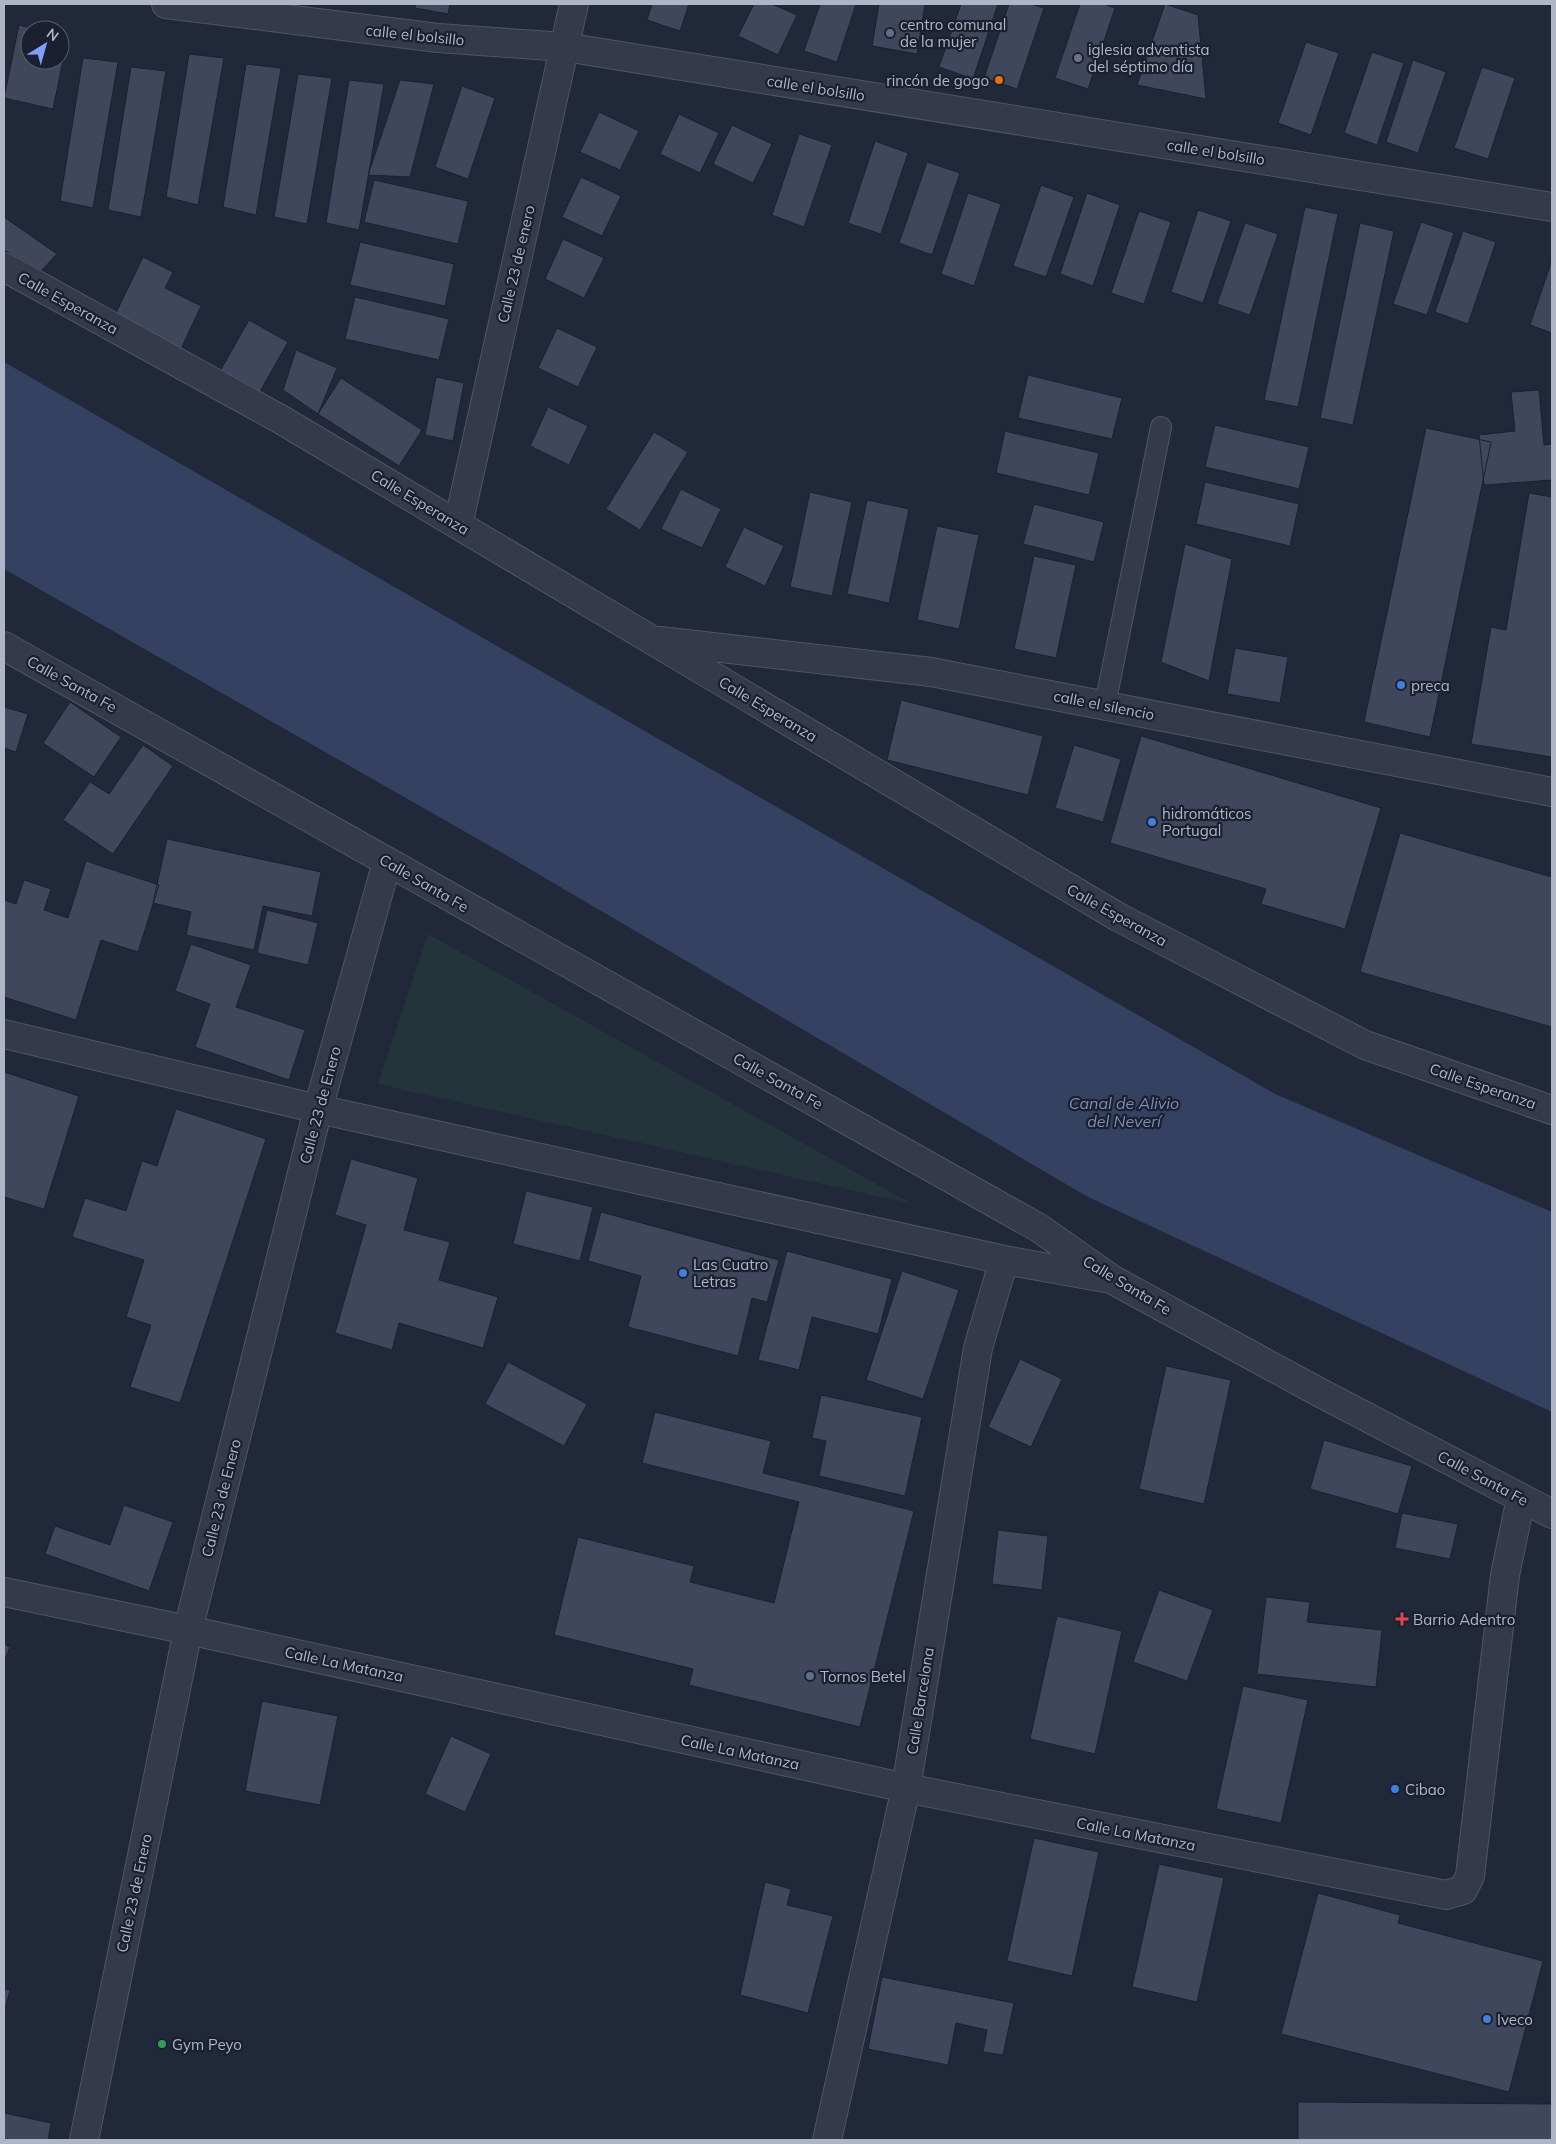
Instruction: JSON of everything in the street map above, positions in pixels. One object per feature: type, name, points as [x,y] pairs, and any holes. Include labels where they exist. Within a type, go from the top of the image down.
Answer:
[{"type":"street","name":"calle el bolsillo","points":[[166,4],[438,38],[565,47],[1552,207]]},
{"type":"street","name":"Calle 23 de enero","points":[[458,525],[574,4]]},
{"type":"street","name":"Calle Esperanza","points":[[4,267],[280,419],[1118,917],[1365,1045],[1552,1110]]},
{"type":"street","name":"calle el silencio","points":[[652,640],[932,672],[1552,792]]},
{"type":"street","name":"Calle Santa Fe","points":[[4,646],[1030,1223],[1113,1280],[1324,1395],[1552,1514]]},
{"type":"street","name":"Calle 23 de Enero","points":[[84,2140],[188,1630],[318,1109],[387,862]]},
{"type":"street","points":[[4,1034],[318,1109],[1004,1260],[1113,1280]]},
{"type":"street","name":"Calle Barcelona","points":[[827,2140],[906,1788],[978,1348],[1004,1260]]},
{"type":"street","name":"Calle La Matanza","points":[[4,1592],[188,1630],[906,1788],[1446,1895],[1463,1890],[1470,1876],[1505,1575],[1521,1498]]},
{"type":"lane","points":[[1105,706],[1161,427]]},
{"type":"shaded area","points":[[428,934],[912,1204],[378,1084]]},
{"type":"water","name":"Canal de Alivio del Neverí","points":[[4,362],[1275,1094],[1552,1212],[1552,1412],[1088,1197],[506,855],[4,569]]},
{"type":"building","points":[[416,4],[450,4],[448,14],[415,8]]},
{"type":"building","points":[[652,4],[689,4],[680,31],[647,20]]},
{"type":"building","points":[[754,4],[772,4],[797,15],[778,55],[738,36]]},
{"type":"building","points":[[820,4],[856,4],[837,62],[804,51]]},
{"type":"building","points":[[879,4],[925,4],[917,54],[872,46]]},
{"type":"building","points":[[961,4],[998,4],[973,79],[939,67]]},
{"type":"building","points":[[1009,4],[1031,4],[1044,8],[1017,89],[984,78]]},
{"type":"building","points":[[1080,4],[1104,4],[1115,8],[1088,89],[1055,78]]},
{"type":"building","points":[[1165,4],[1198,15],[1206,99],[1137,85]]},
{"type":"building","points":[[19,25],[20,70],[61,70],[53,109],[4,98]]},
{"type":"building","points":[[1306,42],[1339,53],[1311,135],[1278,123]]},
{"type":"building","points":[[1372,52],[1404,63],[1377,145],[1344,133]]},
{"type":"building","points":[[189,54],[224,58],[198,205],[166,197]]},
{"type":"building","points":[[83,58],[118,62],[93,208],[60,201]]},
{"type":"building","points":[[1413,60],[1446,72],[1418,153],[1386,142]]},
{"type":"building","points":[[246,64],[281,68],[256,215],[223,207]]},
{"type":"building","points":[[131,67],[166,71],[141,217],[108,210]]},
{"type":"building","points":[[1482,67],[1515,78],[1488,159],[1454,148]]},
{"type":"building","points":[[298,74],[332,78],[307,224],[274,217]]},
{"type":"building","points":[[349,80],[384,84],[359,230],[326,223]]},
{"type":"building","points":[[400,80],[434,84],[410,177],[368,175]]},
{"type":"building","points":[[462,86],[495,98],[468,179],[435,167]]},
{"type":"building","points":[[599,112],[639,131],[620,170],[580,152]]},
{"type":"building","points":[[679,114],[719,133],[700,173],[660,154]]},
{"type":"building","points":[[732,125],[772,144],[753,183],[713,164]]},
{"type":"building","points":[[799,134],[832,145],[804,227],[772,215]]},
{"type":"building","points":[[875,141],[908,153],[881,234],[848,223]]},
{"type":"building","points":[[927,162],[960,173],[932,255],[899,243]]},
{"type":"building","points":[[581,177],[621,196],[602,236],[562,217]]},
{"type":"building","points":[[374,180],[468,201],[458,244],[364,222]]},
{"type":"building","points":[[1041,185],[1074,197],[1046,277],[1013,266]]},
{"type":"building","points":[[968,193],[1001,204],[974,286],[941,274]]},
{"type":"building","points":[[1087,193],[1120,205],[1093,286],[1060,274]]},
{"type":"building","points":[[1305,207],[1338,214],[1298,407],[1264,400]]},
{"type":"building","points":[[1198,210],[1231,221],[1203,303],[1171,292]]},
{"type":"building","points":[[1139,211],[1171,222],[1144,304],[1111,293]]},
{"type":"building","points":[[4,217],[57,254],[41,271],[4,250]]},
{"type":"building","points":[[1421,222],[1454,233],[1427,315],[1393,304]]},
{"type":"building","points":[[1245,223],[1278,234],[1250,315],[1217,304]]},
{"type":"building","points":[[1360,223],[1394,231],[1353,425],[1320,418]]},
{"type":"building","points":[[1463,231],[1496,242],[1468,324],[1435,312]]},
{"type":"building","points":[[563,239],[604,258],[584,298],[545,279]]},
{"type":"building","points":[[360,242],[454,264],[445,306],[350,285]]},
{"type":"building","points":[[143,257],[173,272],[165,288],[201,306],[180,351],[114,317]]},
{"type":"building","points":[[1552,260],[1552,333],[1530,325]]},
{"type":"building","points":[[355,297],[449,319],[439,360],[345,339]]},
{"type":"building","points":[[249,320],[288,342],[258,395],[219,373]]},
{"type":"building","points":[[557,328],[597,347],[578,387],[538,368]]},
{"type":"building","points":[[296,350],[337,368],[318,414],[283,390]]},
{"type":"building","points":[[1028,375],[1122,398],[1112,439],[1018,418]]},
{"type":"building","points":[[436,377],[464,383],[453,441],[425,435]]},
{"type":"building","points":[[341,378],[422,430],[399,466],[318,414]]},
{"type":"building","points":[[1539,390],[1544,445],[1552,444],[1552,480],[1484,485],[1479,435],[1515,431],[1511,392]]},
{"type":"building","points":[[548,407],[588,426],[569,465],[530,446]]},
{"type":"building","points":[[1215,425],[1309,447],[1299,489],[1205,467]]},
{"type":"building","points":[[1426,428],[1491,442],[1430,737],[1364,722]]},
{"type":"building","points":[[1005,431],[1099,453],[1089,495],[996,473]]},
{"type":"building","points":[[654,432],[688,452],[640,530],[606,509]]},
{"type":"building","points":[[1205,482],[1299,504],[1290,546],[1196,524]]},
{"type":"building","points":[[681,489],[721,509],[702,548],[661,529]]},
{"type":"building","points":[[810,492],[852,502],[832,596],[790,587]]},
{"type":"building","points":[[1529,493],[1552,497],[1552,757],[1471,744],[1491,627],[1506,630]]},
{"type":"building","points":[[867,500],[909,509],[889,603],[847,594]]},
{"type":"building","points":[[1034,504],[1104,522],[1094,562],[1023,544]]},
{"type":"building","points":[[937,526],[979,535],[959,629],[917,620]]},
{"type":"building","points":[[744,527],[784,546],[765,586],[725,567]]},
{"type":"building","points":[[1185,544],[1232,559],[1209,681],[1161,662]]},
{"type":"building","points":[[1034,556],[1076,565],[1056,658],[1014,649]]},
{"type":"building","points":[[1235,648],[1288,657],[1280,703],[1227,694]]},
{"type":"building","points":[[901,700],[1043,736],[1028,795],[887,760]]},
{"type":"building","points":[[70,702],[121,737],[94,777],[43,743]]},
{"type":"building","points":[[4,707],[28,714],[16,752],[4,748]]},
{"type":"building","points":[[1141,736],[1381,808],[1345,929],[1261,904],[1266,889],[1110,843]]},
{"type":"building","points":[[143,745],[173,766],[113,854],[63,820],[90,782],[109,794]]},
{"type":"building","points":[[1074,745],[1121,759],[1103,822],[1055,808]]},
{"type":"building","points":[[1400,833],[1552,877],[1552,1027],[1360,972]]},
{"type":"building","points":[[167,839],[321,872],[312,916],[263,906],[254,950],[186,935],[191,912],[153,903]]},
{"type":"building","points":[[86,861],[159,885],[138,952],[101,940],[76,1020],[4,997],[4,900],[16,904],[24,880],[51,889],[44,910],[68,918]]},
{"type":"building","points":[[267,910],[318,923],[308,965],[257,953]]},
{"type":"building","points":[[191,944],[251,965],[236,1007],[305,1030],[289,1080],[195,1047],[210,1004],[175,991]]},
{"type":"building","points":[[4,1072],[79,1096],[44,1209],[4,1197]]},
{"type":"building","points":[[176,1109],[266,1139],[180,1403],[130,1387],[151,1325],[126,1317],[144,1260],[72,1237],[85,1198],[126,1211],[142,1161],[157,1166]]},
{"type":"building","points":[[351,1159],[418,1178],[404,1230],[450,1242],[439,1280],[498,1297],[483,1348],[399,1323],[392,1350],[335,1333],[366,1225],[335,1215]]},
{"type":"building","points":[[526,1191],[593,1207],[580,1261],[513,1244]]},
{"type":"building","points":[[601,1212],[779,1260],[767,1302],[752,1298],[738,1356],[628,1327],[641,1276],[588,1261]]},
{"type":"building","points":[[787,1251],[892,1279],[878,1334],[812,1317],[799,1370],[758,1360]]},
{"type":"building","points":[[902,1271],[959,1290],[923,1399],[866,1380]]},
{"type":"building","points":[[1020,1359],[1062,1379],[1031,1447],[988,1427]]},
{"type":"building","points":[[508,1362],[587,1404],[564,1446],[485,1404]]},
{"type":"building","points":[[1166,1366],[1231,1380],[1204,1504],[1139,1489]]},
{"type":"building","points":[[821,1395],[922,1417],[905,1496],[819,1476],[826,1441],[812,1438]]},
{"type":"building","points":[[655,1412],[771,1441],[763,1473],[914,1511],[860,1727],[689,1685],[693,1669],[554,1635],[578,1537],[694,1566],[690,1582],[774,1603],[799,1502],[642,1463]]},
{"type":"building","points":[[1324,1440],[1412,1466],[1398,1514],[1310,1489]]},
{"type":"building","points":[[124,1505],[173,1522],[149,1591],[45,1554],[55,1526],[110,1545]]},
{"type":"building","points":[[1402,1513],[1458,1524],[1450,1559],[1395,1548]]},
{"type":"building","points":[[998,1530],[1048,1536],[1042,1590],[992,1584]]},
{"type":"building","points":[[1159,1590],[1213,1610],[1187,1681],[1133,1662]]},
{"type":"building","points":[[1266,1597],[1310,1602],[1307,1622],[1382,1630],[1376,1687],[1257,1674]]},
{"type":"building","points":[[1057,1616],[1122,1631],[1095,1754],[1030,1739]]},
{"type":"building","points":[[4,1644],[10,1647],[4,1661]]},
{"type":"building","points":[[1243,1686],[1308,1700],[1281,1823],[1216,1809]]},
{"type":"building","points":[[262,1701],[338,1716],[320,1805],[245,1791]]},
{"type":"building","points":[[451,1736],[491,1754],[465,1812],[425,1794]]},
{"type":"building","points":[[1034,1838],[1099,1852],[1072,1976],[1007,1961]]},
{"type":"building","points":[[1159,1864],[1224,1878],[1197,2002],[1132,1987]]},
{"type":"building","points":[[765,1882],[791,1889],[787,1905],[833,1916],[808,2013],[740,1995]]},
{"type":"building","points":[[1318,1893],[1400,1915],[1398,1923],[1543,1961],[1509,2092],[1281,2034]]},
{"type":"building","points":[[882,1977],[1014,2003],[1003,2055],[983,2052],[987,2030],[956,2023],[948,2065],[868,2049]]},
{"type":"building","points":[[4,1989],[10,1990],[4,2012]]},
{"type":"building","points":[[1298,2102],[1552,2104],[1552,2140],[1298,2140]]},
{"type":"building","points":[[4,2113],[51,2123],[48,2140],[4,2140]]},
{"type":"place","name":"centro comunal de la mujer","points":[[890,33]]},
{"type":"place","name":"iglesia adventista del séptimo día","points":[[1078,58]]},
{"type":"place","name":"rincón de gogo","points":[[999,80]]},
{"type":"place","name":"preca","points":[[1401,685]]},
{"type":"place","name":"hidromáticos Portugal","points":[[1152,822]]},
{"type":"place","name":"Las Cuatro Letras","points":[[683,1273]]},
{"type":"place","name":"Barrio Adentro","points":[[1402,1619]]},
{"type":"place","name":"Tornos Betel","points":[[810,1676]]},
{"type":"place","name":"Cibao","points":[[1395,1789]]},
{"type":"place","name":"Iveco","points":[[1487,2019]]},
{"type":"place","name":"Gym Peyo","points":[[162,2044]]}]
